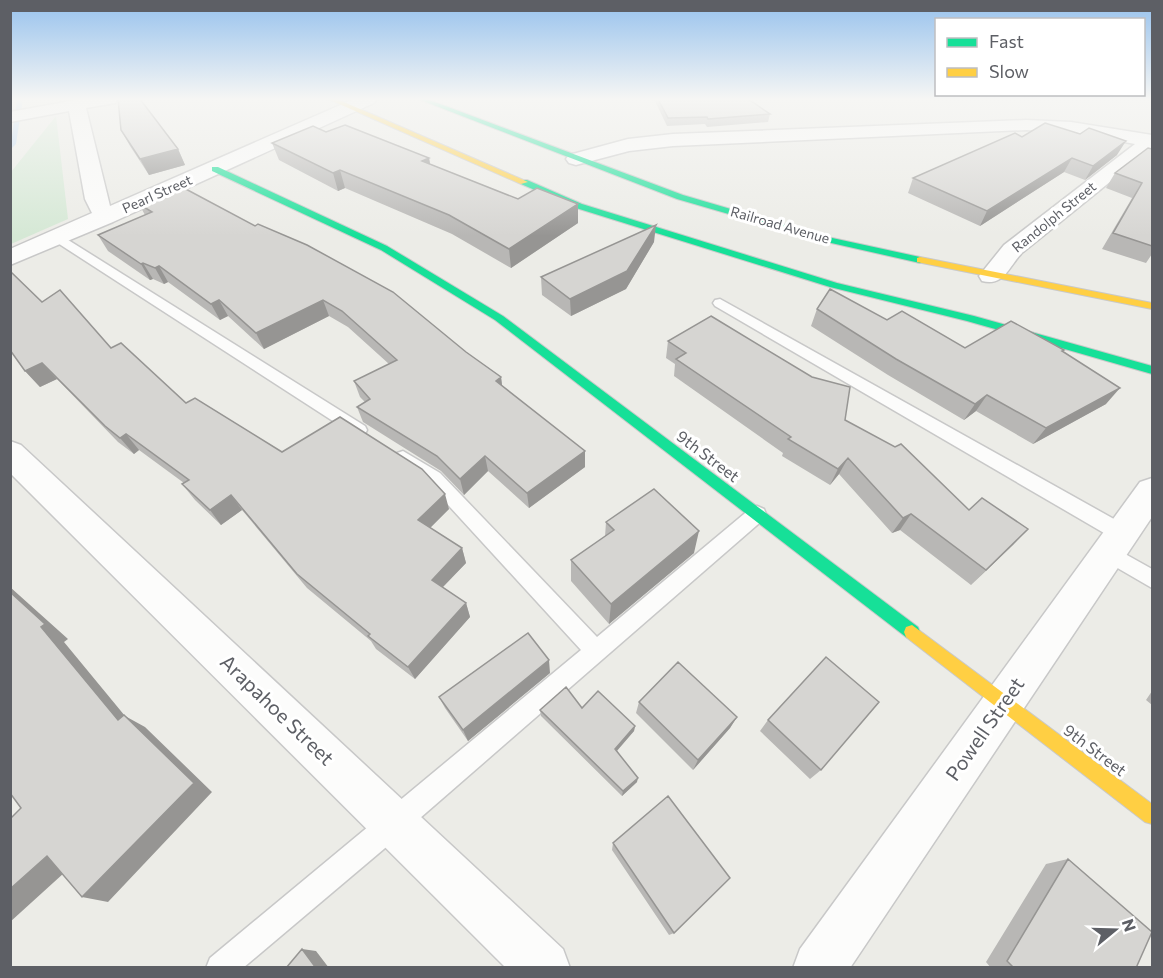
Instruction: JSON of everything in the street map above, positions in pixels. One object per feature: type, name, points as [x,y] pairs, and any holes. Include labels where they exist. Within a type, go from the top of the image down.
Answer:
[{"type":"street","points":[[80,145],[96,199],[105,217]]},
{"type":"street","name":"Pearl Street","points":[[10,258],[215,169],[264,145]]},
{"type":"street","points":[[444,145],[579,206],[834,285],[970,318],[1152,370]]},
{"type":"street","name":"Railroad Avenue","points":[[539,145],[680,197],[821,238],[991,276],[1152,306]]},
{"type":"street","points":[[576,159],[631,145]]},
{"type":"street","name":"Randolph Street","points":[[991,276],[1012,250],[1146,145]]},
{"type":"street","name":"9th Street","points":[[215,169],[384,248],[499,318],[1152,815]]},
{"type":"street","name":"Arapahoe Street","points":[[10,453],[544,968]]},
{"type":"street","name":"Powell Street","points":[[819,968],[1152,491]]},
{"type":"lane","points":[[57,237],[434,478],[596,651]]},
{"type":"lane","points":[[720,303],[1116,543],[1152,579]]},
{"type":"lane","points":[[220,968],[757,514]]},
{"type":"green space","points":[[33,145],[59,145],[68,219],[11,244],[11,172]]},
{"type":"building","points":[[131,145],[175,145],[178,149],[140,159]]},
{"type":"building","points":[[275,145],[395,145],[429,158],[422,161],[518,199],[537,188],[578,204],[509,249],[449,215],[340,170],[333,173]]},
{"type":"building","points":[[989,145],[1121,145],[1093,166],[1072,158],[987,211],[913,178]]},
{"type":"building","points":[[1148,148],[1152,149],[1152,246],[1113,233],[1142,183],[1115,173]]},
{"type":"building","points":[[182,187],[255,226],[258,224],[307,245],[393,292],[466,352],[501,377],[496,381],[585,451],[527,493],[485,456],[460,479],[437,456],[357,407],[370,399],[354,381],[397,360],[342,311],[323,300],[256,333],[219,300],[211,304],[159,266],[155,268],[141,264],[98,235],[152,212],[139,204]]},
{"type":"building","points":[[656,225],[627,271],[570,299],[541,277]]},
{"type":"building","points":[[11,272],[42,302],[60,290],[111,348],[121,343],[186,403],[195,398],[282,452],[340,417],[422,469],[445,494],[418,520],[462,548],[432,580],[466,603],[408,667],[368,636],[370,634],[297,574],[231,495],[210,510],[182,484],[189,480],[126,434],[120,438],[42,363],[25,371],[10,350]]},
{"type":"building","points":[[830,289],[887,320],[902,311],[965,348],[1011,321],[1064,350],[1062,351],[1120,388],[1046,428],[987,395],[975,404],[896,359],[817,309]]},
{"type":"building","points":[[711,316],[812,377],[850,387],[845,420],[895,447],[901,444],[969,510],[982,498],[1028,529],[986,570],[911,514],[903,518],[848,458],[838,469],[788,439],[791,437],[676,359],[686,353],[668,341]]},
{"type":"building","points":[[654,489],[699,531],[611,604],[571,560],[614,530],[606,522]]},
{"type":"building","points":[[10,592],[45,624],[41,627],[118,720],[124,715],[194,783],[82,897],[47,856],[10,889],[10,819],[21,808],[10,793]]},
{"type":"building","points":[[528,633],[549,660],[463,730],[439,697]]},
{"type":"building","points":[[826,657],[879,702],[821,770],[768,720]]},
{"type":"building","points":[[678,662],[737,717],[698,760],[639,702]]},
{"type":"building","points":[[566,687],[582,708],[598,691],[635,726],[615,749],[638,778],[623,791],[540,710]]},
{"type":"building","points":[[668,796],[730,878],[674,933],[613,843]]},
{"type":"building","points":[[1068,859],[1152,932],[1136,968],[1014,968],[1007,961]]},
{"type":"building","points":[[302,949],[316,968],[286,968]]},
{"type":"waterway","points":[[10,148],[13,145]]},
{"type":"traffic: fast","points":[[542,145],[680,197],[821,238],[920,260]]},
{"type":"traffic: fast","points":[[215,169],[384,248],[499,318],[912,632]]},
{"type":"traffic: fast","points":[[524,182],[579,206],[834,285],[970,318],[1152,370]]},
{"type":"traffic: slow","points":[[438,145],[524,182]]},
{"type":"traffic: slow","points":[[920,260],[1152,306]]},
{"type":"traffic: slow","points":[[912,632],[1152,815]]}]
